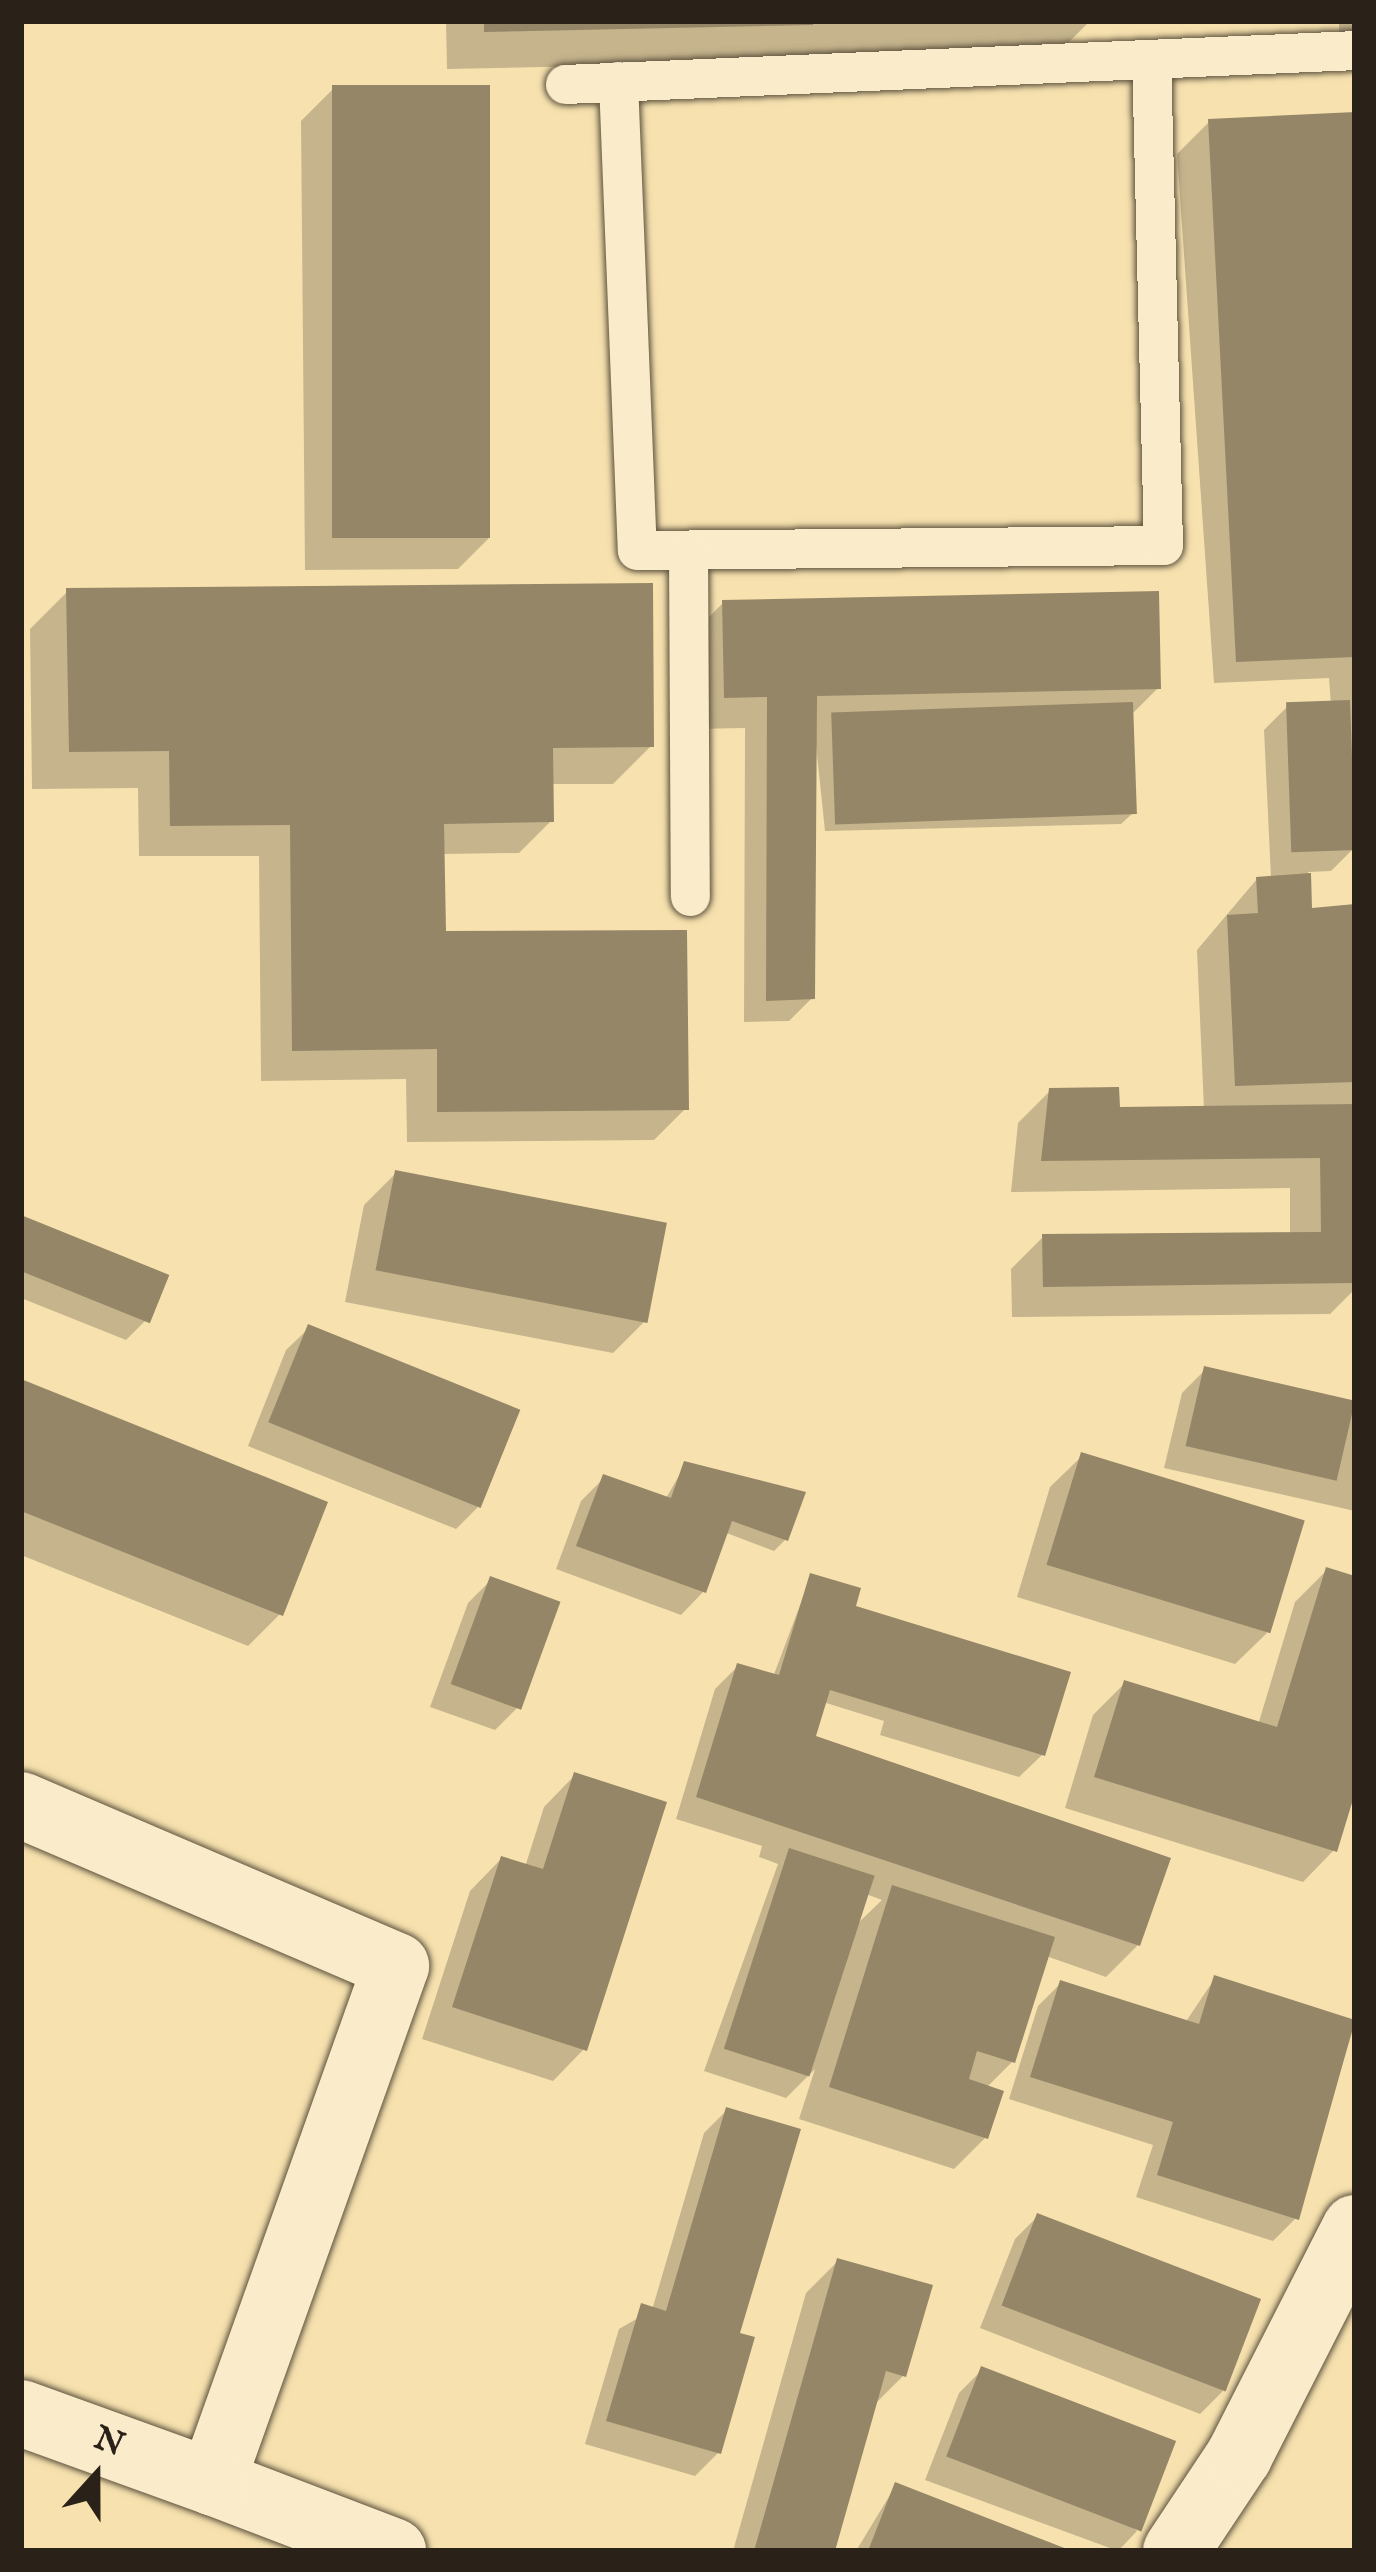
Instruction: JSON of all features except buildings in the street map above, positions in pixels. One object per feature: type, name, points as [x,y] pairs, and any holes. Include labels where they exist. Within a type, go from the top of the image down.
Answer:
[{"type":"street","points":[[21,1805],[396,1966],[212,2482]]},
{"type":"street","points":[[1176,2551],[1239,2456],[1355,2228]]},
{"type":"street","points":[[21,2414],[393,2551]]},
{"type":"lane","points":[[565,83],[1355,50]]},
{"type":"lane","points":[[618,81],[637,550],[1163,545],[1151,59]]},
{"type":"lane","points":[[688,550],[690,896]]}]
